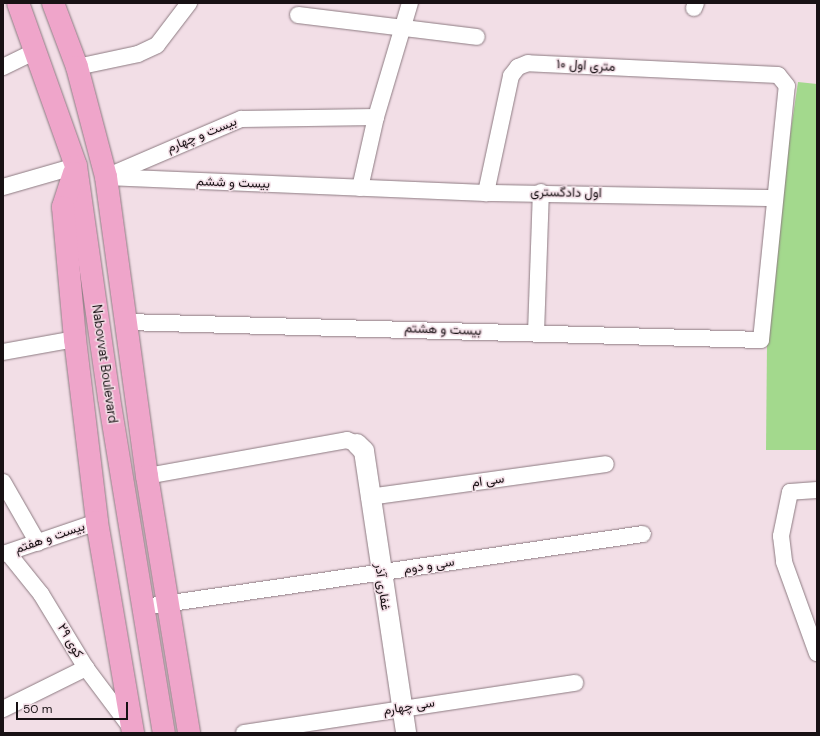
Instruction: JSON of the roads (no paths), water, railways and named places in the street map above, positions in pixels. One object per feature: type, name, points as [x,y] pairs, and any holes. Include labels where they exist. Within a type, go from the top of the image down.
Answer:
[{"type":"main road","name":"Nabovvat Boulevard","points":[[18,3],[76,166],[109,398],[164,733]]},
{"type":"main road","name":"Nabovvat Boulevard","points":[[53,3],[77,67],[106,177],[147,476],[189,733]]},
{"type":"main road","points":[[76,166],[63,207],[74,339],[97,522],[132,731]]},
{"type":"street","points":[[77,67],[138,54],[157,45],[189,3]]},
{"type":"street","points":[[360,188],[376,117],[410,3]]},
{"type":"street","points":[[298,16],[403,27],[477,37]]},
{"type":"street","points":[[3,67],[36,51]]},
{"type":"street","name":"۱۰ متری اول","points":[[486,193],[511,76],[518,67],[528,63],[778,74],[783,78],[787,86],[772,198]]},
{"type":"street","name":"بیست و چهارم","points":[[106,177],[241,119],[376,117]]},
{"type":"street","points":[[3,187],[76,166]]},
{"type":"street","name":"بیست و ششم","points":[[106,177],[360,188]]},
{"type":"street","name":"اول دادگستری","points":[[360,188],[486,193],[541,192],[772,198]]},
{"type":"street","points":[[536,333],[541,192]]},
{"type":"street","name":"بیست و هشتم","points":[[126,322],[761,340],[772,198]]},
{"type":"street","points":[[3,352],[74,339]]},
{"type":"street","points":[[147,476],[347,440],[357,444]]},
{"type":"street","name":"غفاری آذر","points":[[357,444],[364,451],[380,574],[400,708],[406,733]]},
{"type":"street","name":"سی ام","points":[[369,498],[606,464]]},
{"type":"street","points":[[3,482],[38,543]]},
{"type":"street","points":[[817,490],[790,492],[786,498],[781,536],[784,562],[817,654]]},
{"type":"street","name":"بیست و هفتم","points":[[6,554],[97,522]]},
{"type":"street","name":"سی و دوم","points":[[144,607],[380,574],[643,534]]},
{"type":"street","name":"کوی ۲۹","points":[[6,554],[41,594],[86,668],[132,731]]},
{"type":"street","points":[[3,709],[86,668]]},
{"type":"street","name":"سی چهارم","points":[[244,733],[400,708],[575,683]]}]
